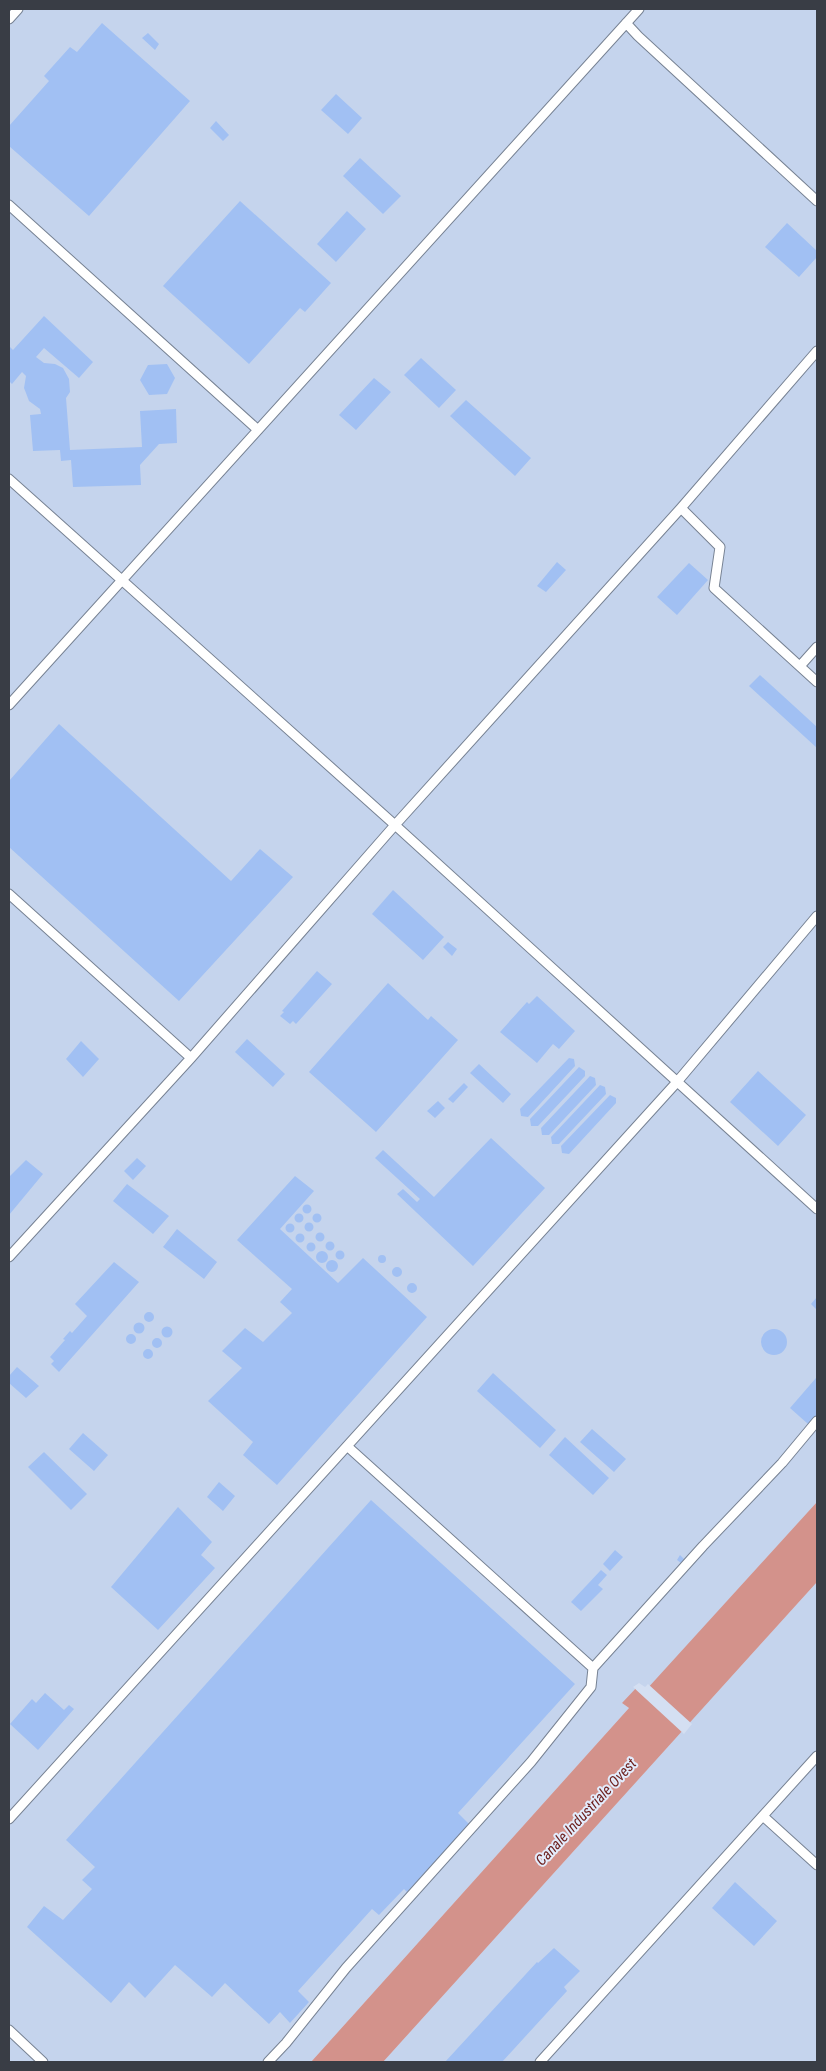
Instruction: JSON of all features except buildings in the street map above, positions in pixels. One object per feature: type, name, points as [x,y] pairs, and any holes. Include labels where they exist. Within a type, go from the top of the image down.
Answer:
[{"type":"lane","points":[[9,18],[18,9]]},
{"type":"lane","points":[[9,705],[639,9]]},
{"type":"lane","points":[[626,23],[817,201]]},
{"type":"lane","points":[[9,205],[258,430]]},
{"type":"lane","points":[[9,1257],[191,1058],[395,825],[681,508],[817,351]]},
{"type":"lane","points":[[9,479],[395,825],[817,1209]]},
{"type":"lane","points":[[681,508],[720,547],[714,588],[817,682]]},
{"type":"lane","points":[[800,666],[817,647]]},
{"type":"lane","points":[[9,894],[191,1058]]},
{"type":"lane","points":[[9,1819],[677,1082],[817,916]]},
{"type":"lane","points":[[268,2062],[286,2043],[346,1968],[531,1762],[591,1687],[593,1668],[782,1464],[817,1421]]},
{"type":"lane","points":[[347,1446],[593,1668]]},
{"type":"lane","points":[[540,2062],[817,1756]]},
{"type":"lane","points":[[762,1816],[817,1865]]},
{"type":"lane","points":[[9,2032],[43,2062]]},
{"type":"shaded area","points":[[9,9],[817,9],[817,1502],[646,1691],[622,1703],[629,1708],[311,2062],[9,2062]]},
{"type":"shaded area","points":[[817,1582],[817,2062],[383,2062]]},
{"type":"water","name":"Canale Industriale Ovest","points":[[817,1502],[817,1582],[383,2062],[311,2062],[629,1708],[622,1703],[638,1686],[646,1690]]},
{"type":"pier","points":[[639,1683],[645,1687],[648,1684],[692,1724],[684,1734],[633,1687]]}]
